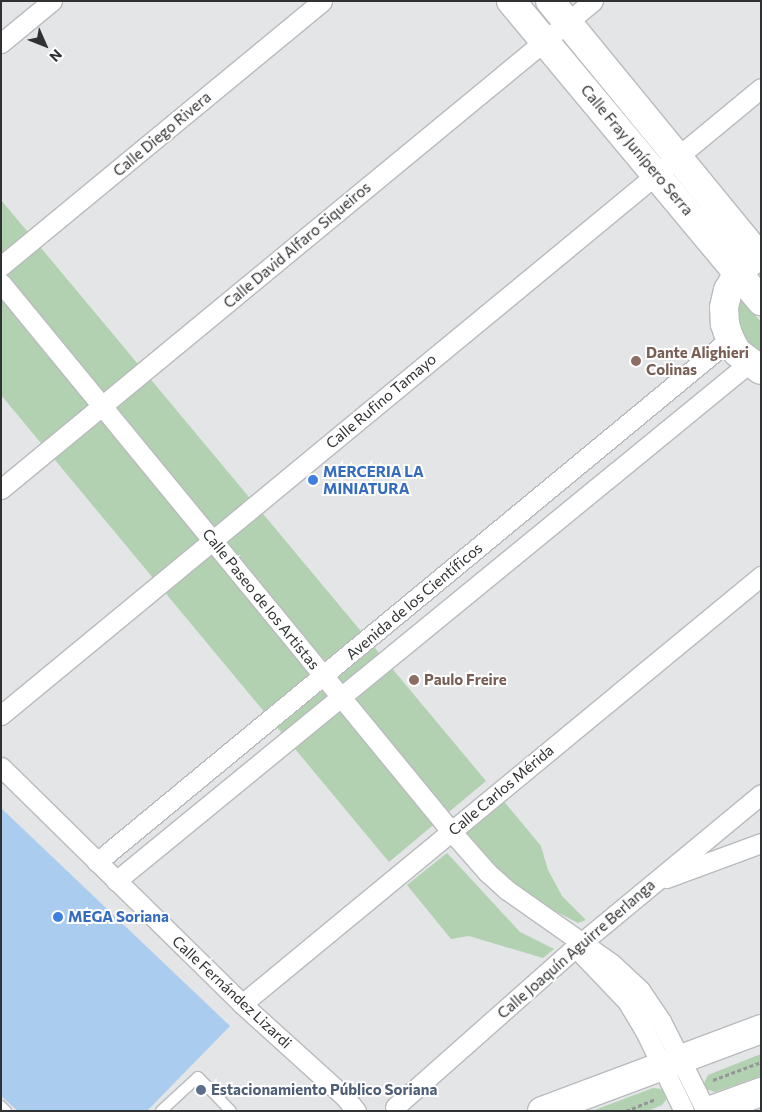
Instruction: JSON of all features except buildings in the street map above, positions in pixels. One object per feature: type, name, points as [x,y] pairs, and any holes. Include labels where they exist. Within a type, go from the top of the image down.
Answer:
[{"type":"street","points":[[1,43],[52,1]]},
{"type":"street","name":"Calle Diego Rivera","points":[[1,266],[322,1]]},
{"type":"street","name":"Calle Fray Junípero Serra","points":[[511,1],[545,41],[667,165],[755,261],[761,301]]},
{"type":"street","name":"Calle Fray Junípero Serra","points":[[550,1],[568,22],[667,165]]},
{"type":"street","name":"Calle David Alfaro Siqueiros","points":[[1,489],[593,1]]},
{"type":"street","name":"Calle Rufino Tamayo","points":[[1,715],[761,88]]},
{"type":"street","name":"Avenida de los Científicos","points":[[116,881],[341,697],[755,366],[738,352],[730,339],[725,324],[724,307],[728,290],[755,261]]},
{"type":"street","name":"Calle Paseo de los Artistas","points":[[1,283],[451,831],[487,872],[579,945],[627,1001],[645,1031],[672,1063]]},
{"type":"street","name":"Avenida de los Científicos","points":[[97,862],[730,339]]},
{"type":"street","name":"Calle Carlos Mérida","points":[[242,1004],[761,576]]},
{"type":"street","name":"Calle Fernández Lizardi","points":[[1,767],[242,1004],[345,1097],[356,1111]]},
{"type":"street","name":"Calle Joaquín Aguirre Berlanga","points":[[394,1107],[579,945],[761,794]]},
{"type":"street","points":[[652,883],[761,843]]},
{"type":"street","points":[[542,1111],[761,1029]]},
{"type":"street","points":[[672,1063],[684,1111]]},
{"type":"street","points":[[672,1063],[707,1111],[761,1092]]},
{"type":"lane","points":[[161,1111],[198,1077],[231,1111]]},
{"type":"lane","points":[[1,1106],[6,1111]]},
{"type":"path","points":[[713,1080],[761,1062]]},
{"type":"path","points":[[626,1111],[656,1098]]},
{"type":"green space","points":[[1,200],[486,781],[389,862],[1,395]]},
{"type":"green space","points":[[737,294],[761,322],[761,356],[747,345],[738,330]]},
{"type":"green space","points":[[502,799],[541,846],[548,870],[562,896],[586,920],[578,923],[513,889],[463,831]]},
{"type":"green space","points":[[447,853],[520,932],[554,949],[543,958],[469,936],[451,939],[407,885]]},
{"type":"green space","points":[[761,1054],[761,1076],[715,1092],[706,1089],[704,1083],[708,1075]]},
{"type":"green space","points":[[653,1088],[662,1089],[666,1100],[662,1105],[648,1111],[592,1111]]},
{"type":"place","name":"Dante Alighieri Colinas","points":[[636,361]]},
{"type":"place","name":"MERCERIA LA MINIATURA","points":[[313,480]]},
{"type":"place","name":"Paulo Freire","points":[[414,680]]},
{"type":"place","name":"MEGA Soriana","points":[[58,917]]},
{"type":"place","name":"Estacionamiento Público Soriana","points":[[201,1090]]}]
